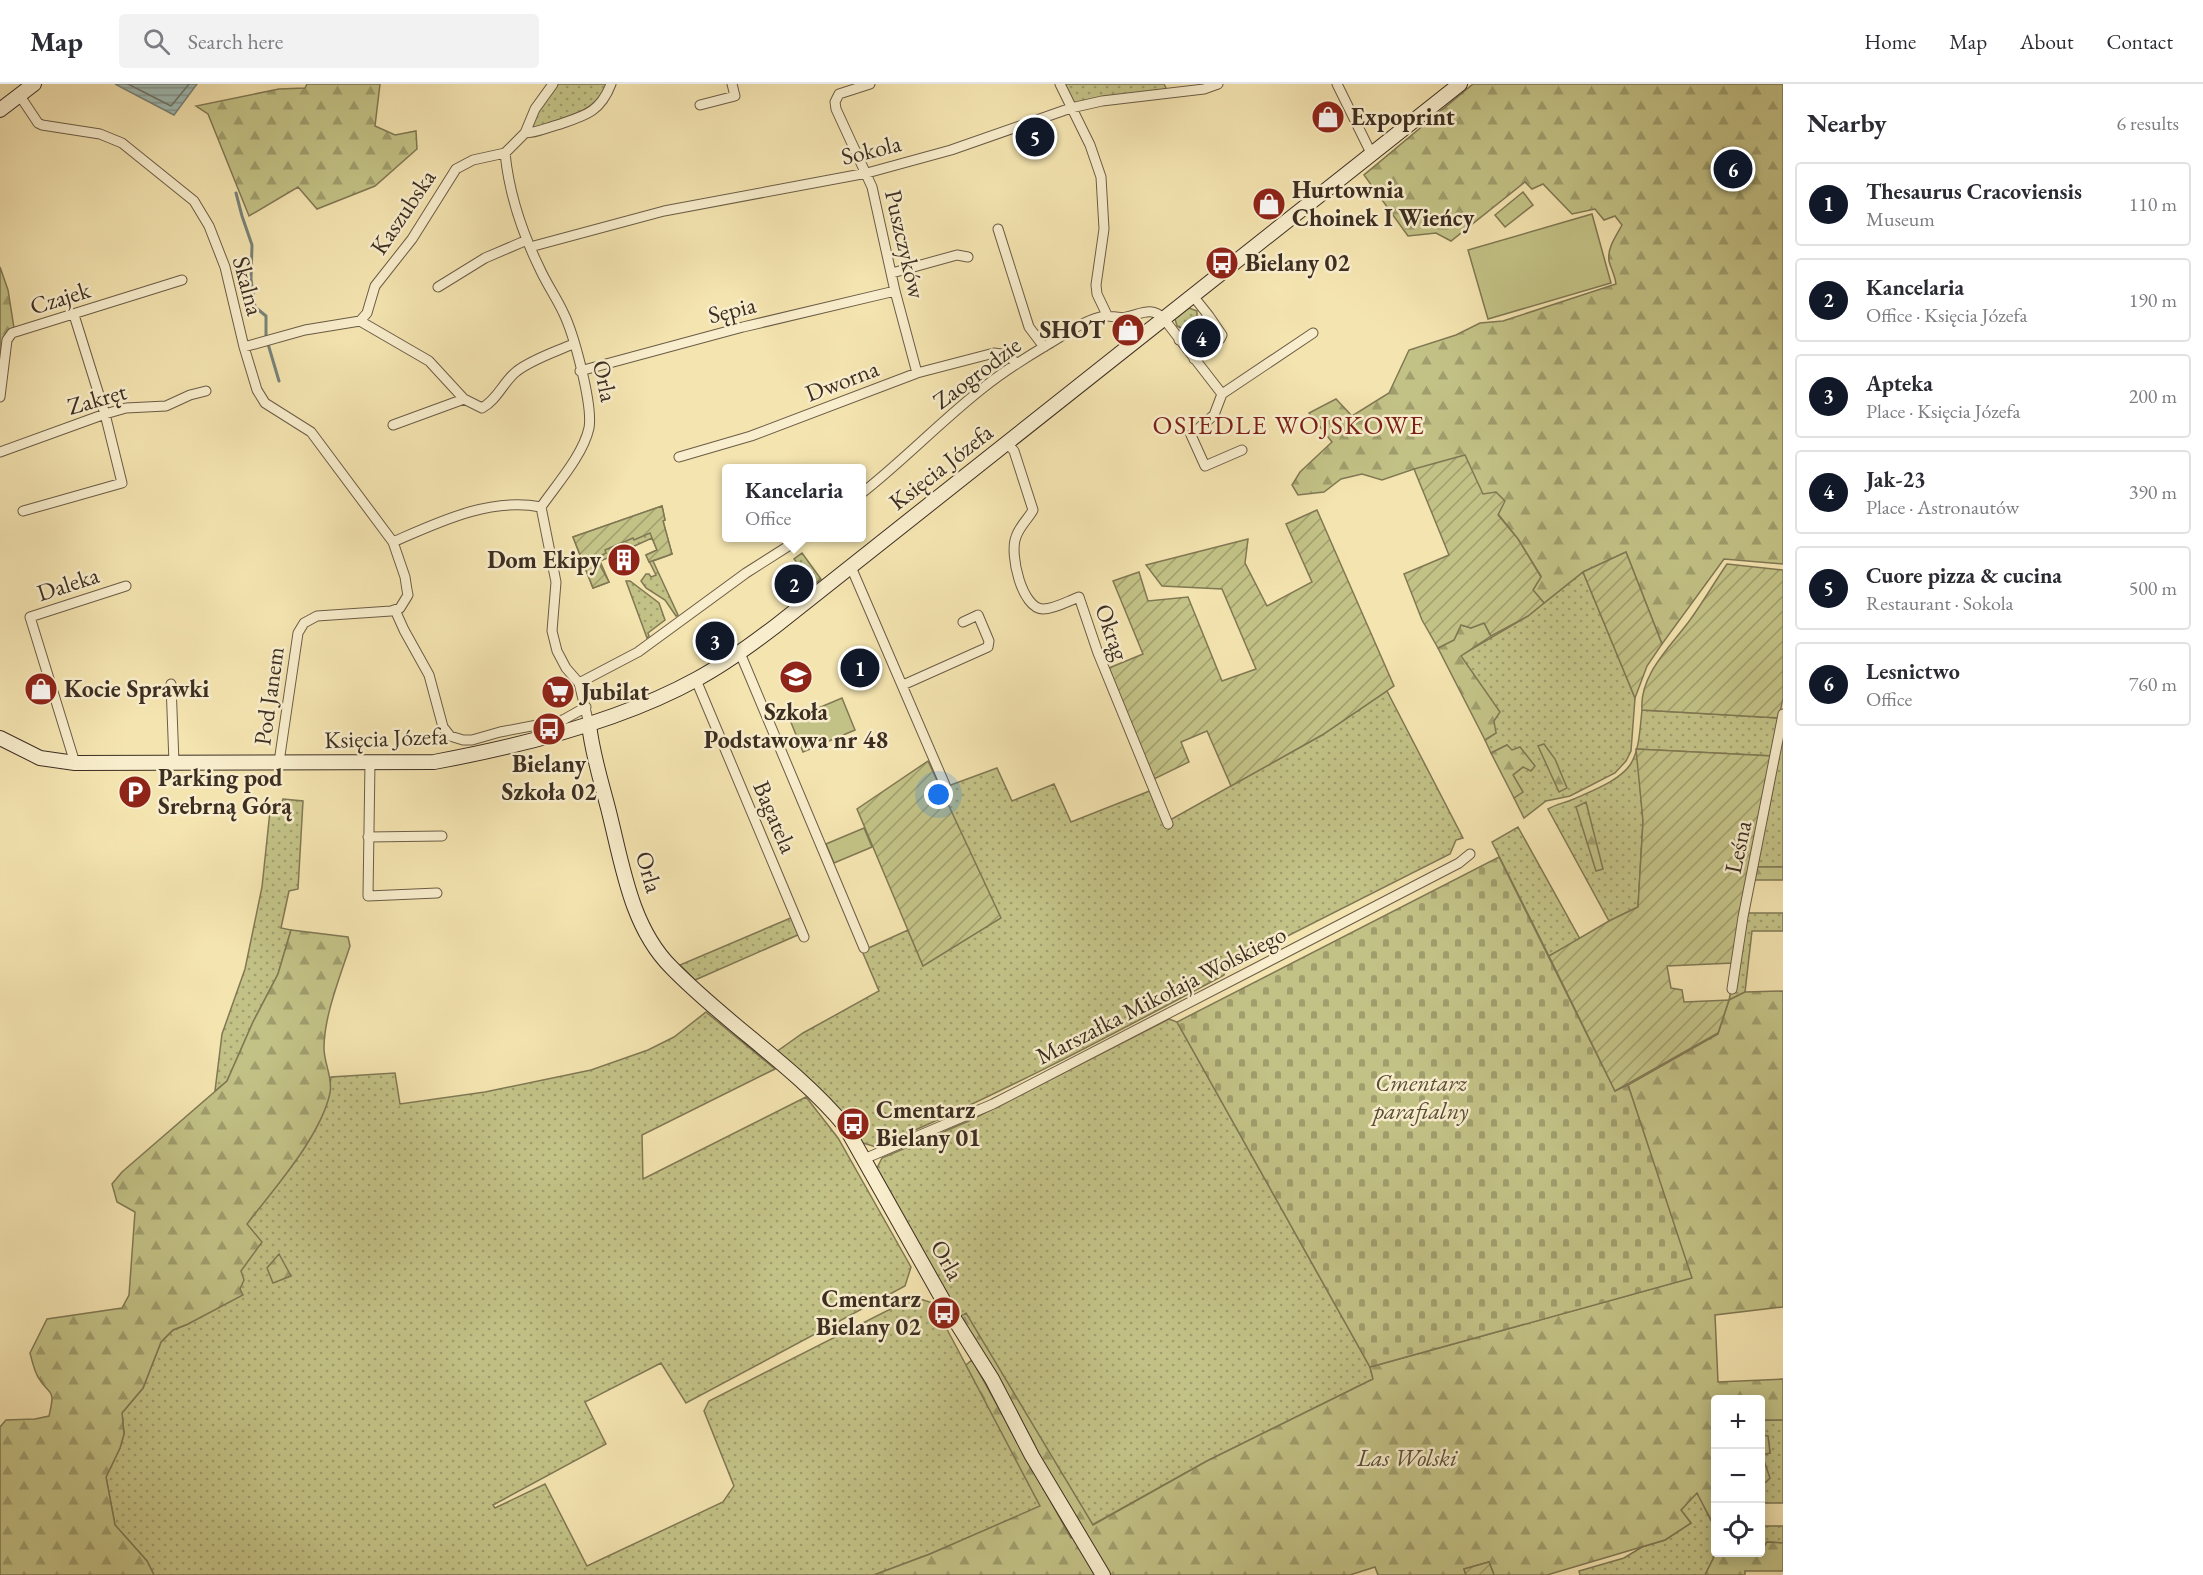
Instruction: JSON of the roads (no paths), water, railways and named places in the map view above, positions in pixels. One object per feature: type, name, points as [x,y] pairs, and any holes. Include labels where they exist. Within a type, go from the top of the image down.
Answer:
[{"type":"street","points":[[0,110],[34,84]]},
{"type":"street","points":[[504,153],[525,133],[535,109],[553,84]]},
{"type":"street","points":[[525,133],[533,133],[579,119],[599,105],[606,97],[611,84]]},
{"type":"street","points":[[700,105],[735,96],[732,84]]},
{"type":"street","name":"Puszczyków","points":[[837,84],[839,94],[835,102],[836,109],[867,173],[917,373]]},
{"type":"street","points":[[839,94],[870,84]]},
{"type":"street","points":[[1060,84],[1090,145],[1101,177],[1104,229],[1096,289],[1107,315]]},
{"type":"street","name":"Sokola","points":[[529,243],[540,243],[664,212],[867,173],[951,150],[1071,108],[1102,101],[1204,89],[1218,84]]},
{"type":"street","points":[[1337,84],[1372,155]]},
{"type":"street","name":"Księcia Józefa","points":[[0,738],[40,758],[75,763],[425,763],[462,758],[589,724],[633,709],[696,680],[740,653],[1460,84]]},
{"type":"street","name":"Skalna","points":[[20,96],[42,125],[100,134],[122,142],[194,201],[208,226],[225,267],[254,385],[265,403],[311,432],[393,542]]},
{"type":"street","name":"Orla","points":[[504,153],[507,178],[529,243],[564,314],[590,411],[588,429],[580,450],[541,507],[556,582],[552,631],[557,651],[566,669],[579,683],[633,902],[655,946],[669,966],[825,1102],[845,1126],[948,1309],[992,1379],[1032,1456],[1102,1575]]},
{"type":"street","name":"Kaszubska","points":[[360,321],[367,314],[375,286],[412,238],[456,169],[473,160],[504,153]]},
{"type":"street","points":[[998,229],[1029,327],[1044,347]]},
{"type":"street","points":[[438,287],[485,258],[529,243]]},
{"type":"street","points":[[892,273],[957,255],[968,257]]},
{"type":"street","name":"Czajek","points":[[0,397],[7,340],[12,333],[183,280]]},
{"type":"street","name":"Sępia","points":[[580,371],[742,327],[895,291]]},
{"type":"street","points":[[1193,296],[1222,335],[1194,359]]},
{"type":"street","name":"Zaogrodzie","points":[[866,489],[982,389],[1016,364],[1089,321],[1107,315],[1126,317],[1151,310],[1164,319]]},
{"type":"street","points":[[23,511],[122,483],[105,414],[74,315]]},
{"type":"street","points":[[1179,340],[1209,316]]},
{"type":"street","points":[[1164,319],[1222,394]]},
{"type":"street","points":[[244,347],[305,330],[360,321],[429,361],[464,399],[482,408],[492,402],[505,381],[520,369],[573,344]]},
{"type":"street","points":[[1242,450],[1205,466],[1191,435],[1214,415],[1222,394],[1313,333]]},
{"type":"street","name":"Dworna","points":[[679,457],[751,436],[917,373],[994,353],[1010,355],[1016,364]]},
{"type":"street","name":"Zakręt","points":[[0,452],[105,414],[126,408],[166,406],[190,395],[206,391]]},
{"type":"street","points":[[393,425],[464,399]]},
{"type":"street","name":"Okrąg","points":[[1007,443],[1014,451],[1033,510],[1016,537],[1013,552],[1018,577],[1034,605],[1040,609],[1051,608],[1079,597],[1098,652],[1168,824]]},
{"type":"street","points":[[541,507],[520,503],[484,508],[442,521],[393,542],[405,577],[408,595],[404,603],[395,610],[429,675],[443,727],[450,736],[472,740],[500,732],[563,720],[586,707]]},
{"type":"street","points":[[579,683],[638,652],[746,573],[793,542]]},
{"type":"street","points":[[851,567],[945,785]]},
{"type":"street","name":"Daleka","points":[[75,763],[30,617],[126,586]]},
{"type":"street","name":"Pod Janem","points":[[279,762],[298,633],[304,623],[317,616],[395,610]]},
{"type":"street","points":[[903,685],[988,647],[989,641],[978,615],[963,622]]},
{"type":"street","points":[[740,653],[864,948]]},
{"type":"street","name":"Bagatela","points":[[696,680],[804,937]]},
{"type":"street","points":[[171,684],[174,763]]},
{"type":"street","name":"Leśna","points":[[1732,989],[1743,917],[1783,714]]},
{"type":"street","points":[[370,762],[368,896],[437,893]]},
{"type":"street","points":[[368,837],[442,836]]},
{"type":"street","name":"Marszałka Mikołaja Wolskiego","points":[[864,1159],[993,1104],[1448,869],[1470,854]]},
{"type":"water","points":[[115,84],[197,84],[174,115]]},
{"type":"waterway","points":[[236,193],[252,245],[251,279],[255,307],[266,316],[266,337]]},
{"type":"waterway","points":[[268,344],[279,381]]},
{"type":"place","name":"Expoprint","points":[[1328,117]]},
{"type":"place","name":"Cuore pizza & cucina","points":[[1035,137]]},
{"type":"place","name":"Lesnictwo","points":[[1733,169]]},
{"type":"place","name":"Hurtownia Choinek I Wieńcy","points":[[1269,204]]},
{"type":"place","name":"Bielany 02","points":[[1222,263]]},
{"type":"place","name":"SHOT","points":[[1128,330]]},
{"type":"place","name":"Jak-23","points":[[1201,338]]},
{"type":"place","name":"Dom Ekipy","points":[[624,560]]},
{"type":"place","name":"Kancelaria","points":[[794,584]]},
{"type":"place","name":"Apteka","points":[[715,641]]},
{"type":"place","name":"Thesaurus Cracoviensis","points":[[860,668]]},
{"type":"place","name":"Szkoła Podstawowa nr 48","points":[[796,677]]},
{"type":"place","name":"Kocie Sprawki","points":[[41,689]]},
{"type":"place","name":"Jubilat","points":[[558,692]]},
{"type":"place","name":"Bielany Szkoła 02","points":[[549,729]]},
{"type":"place","name":"Parking pod Srebrną Górą","points":[[135,792]]},
{"type":"place","name":"Cmentarz Bielany 01","points":[[853,1124]]},
{"type":"place","name":"Cmentarz Bielany 02","points":[[944,1313]]},
{"type":"district","name":"OSIEDLE WOJSKOWE","points":[[1289,425]]},
{"type":"park label","name":"Cmentarz parafialny","points":[[1421,1097]]},
{"type":"park label","name":"Las Wolski","points":[[1407,1458]]}]
